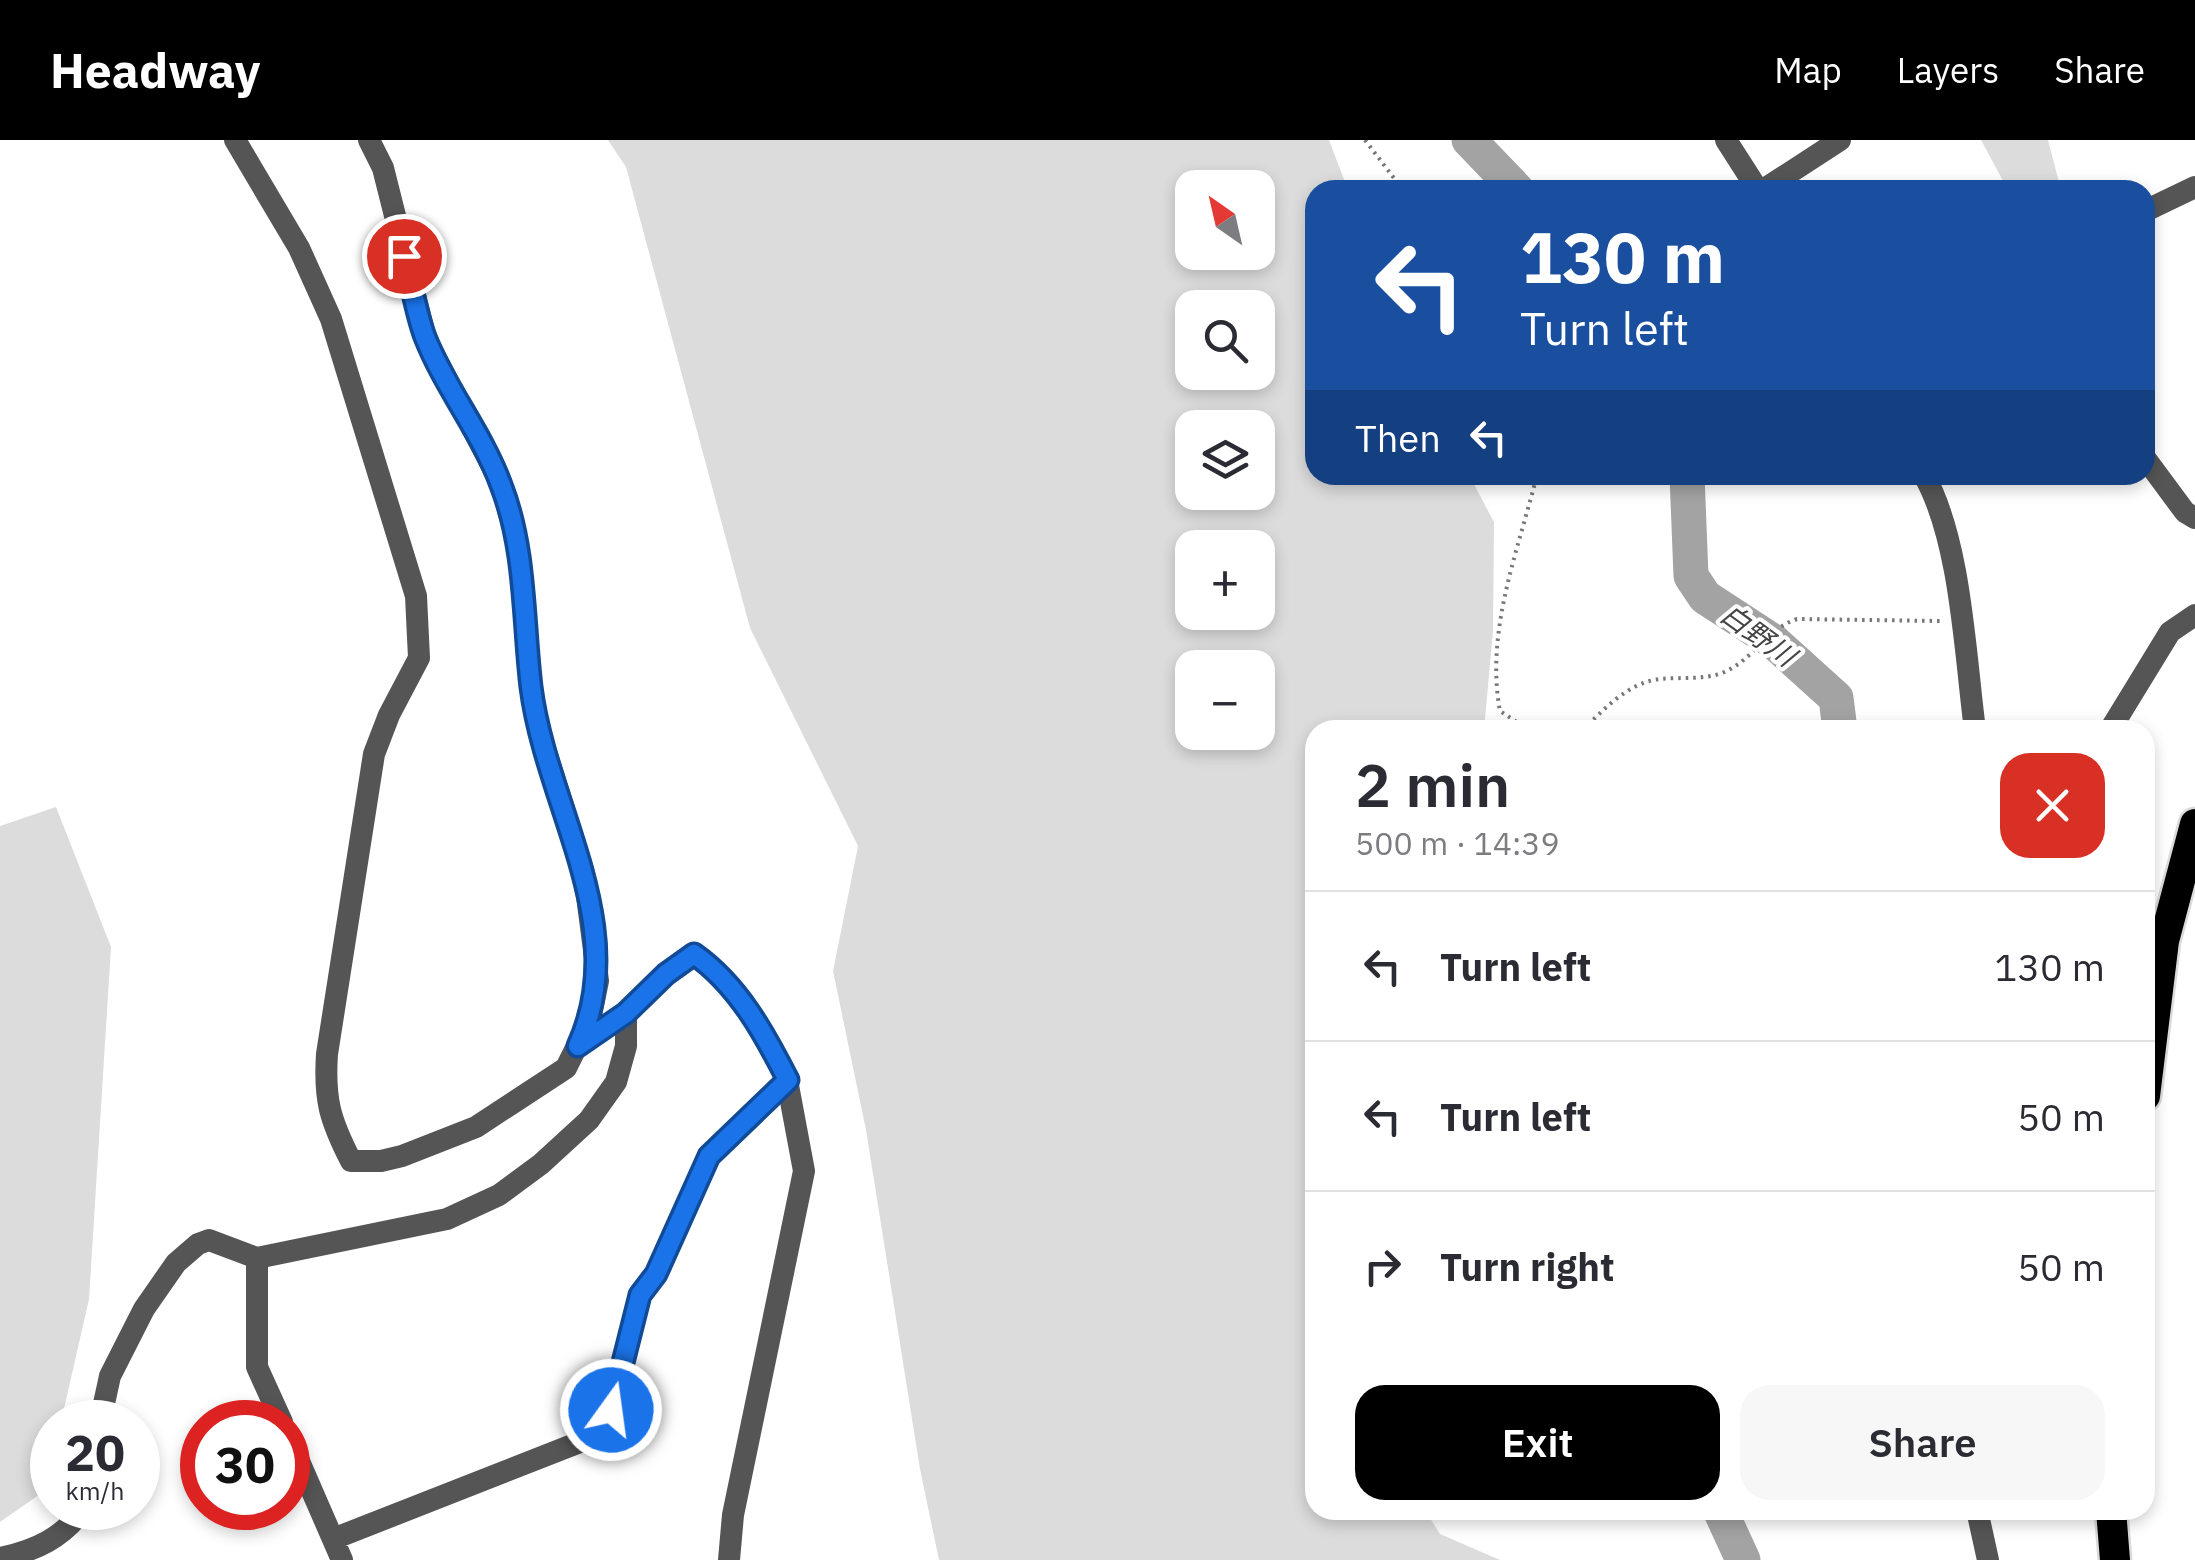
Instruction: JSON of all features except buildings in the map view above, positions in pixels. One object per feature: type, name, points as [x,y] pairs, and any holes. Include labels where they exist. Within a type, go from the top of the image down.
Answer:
[{"type":"highway","points":[[2155,1015],[2164,942],[2195,824]]},
{"type":"highway","points":[[2112,1520],[2116,1560]]},
{"type":"street","points":[[235,140],[298,248],[331,319],[416,596],[418,658],[388,714],[374,754],[326,1054],[325,1092],[330,1120],[351,1161],[380,1162],[476,1127],[566,1068],[590,1020],[598,981],[595,933],[584,874],[540,733],[531,687],[518,546],[501,484],[426,339],[383,168],[369,140]]},
{"type":"street","points":[[1726,140],[1753,180]]},
{"type":"street","points":[[1776,180],[1840,140]]},
{"type":"street","points":[[2155,206],[2195,187]]},
{"type":"street","points":[[2155,472],[2185,512],[2195,518]]},
{"type":"street","points":[[1928,485],[1943,522],[1974,720]]},
{"type":"street","points":[[2116,720],[2170,632],[2195,615]]},
{"type":"street","points":[[578,1046],[626,1013],[666,974],[694,954],[732,988],[770,1044],[788,1080],[804,1171],[733,1515],[729,1560]]},
{"type":"street","points":[[105,1400],[110,1376],[144,1309],[176,1263],[198,1244],[209,1240],[256,1258],[447,1219],[499,1195],[542,1164],[589,1120],[616,1082],[626,1046],[626,1013]]},
{"type":"street","points":[[310,1486],[338,1550],[580,1442],[611,1410],[640,1295],[656,1274],[709,1156],[788,1080]]},
{"type":"street","points":[[256,1258],[258,1367],[272,1400]]},
{"type":"street","points":[[1979,1520],[1988,1560]]},
{"type":"street","points":[[0,1558],[32,1551],[67,1530]]},
{"type":"path","points":[[1365,140],[1395,180]]},
{"type":"path","points":[[1514,720],[1500,711],[1495,663],[1513,565],[1535,485]]},
{"type":"path","points":[[1594,720],[1624,693],[1645,681],[1722,673],[1744,661],[1777,626],[1797,619],[1960,621]]},
{"type":"shaded area","points":[[608,140],[1329,140],[1344,180],[1305,180],[1305,485],[1474,485],[1494,522],[1493,631],[1485,720],[1305,720],[1305,1520],[1431,1520],[1440,1534],[1500,1560],[939,1560],[920,1469],[866,1130],[833,971],[858,846],[750,628],[626,167]]},
{"type":"shaded area","points":[[1981,140],[2048,140],[2058,180],[2003,180]]},
{"type":"shaded area","points":[[56,807],[111,947],[89,1299],[66,1400],[30,1400],[30,1501],[0,1522],[0,826]]},
{"type":"waterway","name":"白野川","points":[[1469,140],[1507,180]]},
{"type":"waterway","name":"白野川","points":[[1687,485],[1691,576],[1705,597],[1774,642],[1836,698],[1839,720]]},
{"type":"waterway","name":"白野川","points":[[1725,1520],[1743,1560]]},
{"type":"route","points":[[404,256],[426,339],[501,484],[518,546],[531,687],[540,733],[584,874],[595,933],[598,981],[590,1020],[578,1046],[626,1013],[666,974],[694,954],[732,988],[770,1044],[788,1080],[709,1156],[656,1274],[640,1295],[611,1410]]}]
